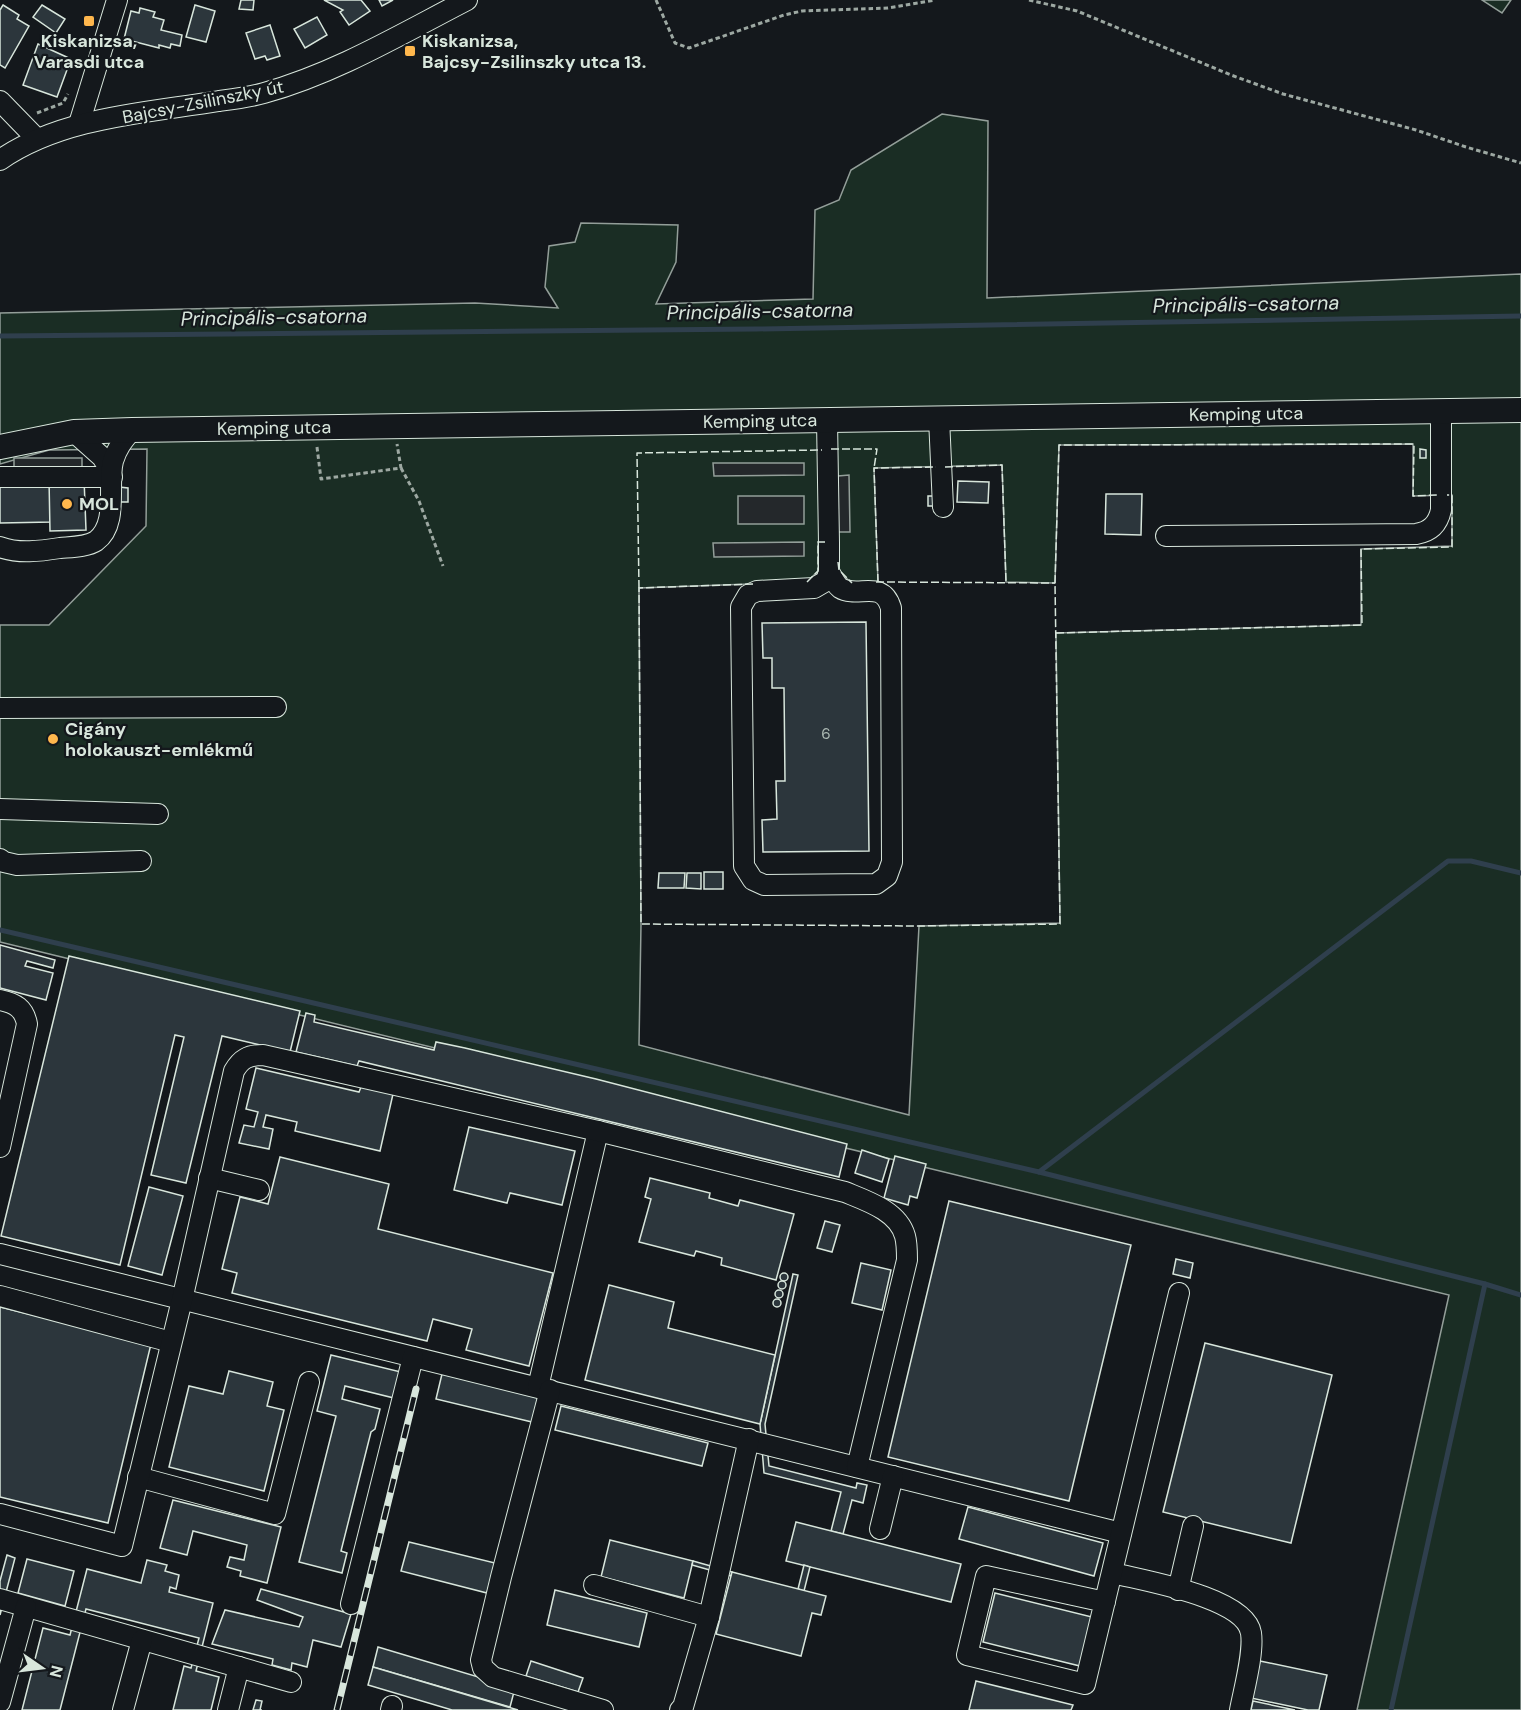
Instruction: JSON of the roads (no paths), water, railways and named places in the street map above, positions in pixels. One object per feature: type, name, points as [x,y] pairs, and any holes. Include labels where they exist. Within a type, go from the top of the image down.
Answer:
[{"type":"main road","name":"Kemping utca","points":[[0,447],[74,432],[132,430],[1521,410]]},
{"type":"street","points":[[79,124],[117,0]]},
{"type":"street","name":"Bajcsy-Zsilinszky út","points":[[0,159],[36,139],[79,124],[261,94],[296,84],[329,71],[467,0]]},
{"type":"street","points":[[0,101],[18,117],[36,139]]},
{"type":"street","points":[[1166,536],[1416,534],[1428,530],[1437,522],[1441,510],[1441,411]]},
{"type":"street","points":[[939,418],[943,507]]},
{"type":"street","points":[[827,420],[829,571],[826,581],[819,586],[757,591],[748,595],[741,607],[744,866],[753,880],[764,885],[876,884],[887,876],[892,861],[891,608],[887,599],[878,591],[848,590],[838,586],[829,571]]},
{"type":"street","points":[[0,547],[24,551],[45,551],[96,541],[105,529],[109,518],[112,474],[121,442],[132,430]]},
{"type":"street","points":[[74,432],[102,457],[112,474]]},
{"type":"street","points":[[0,477],[112,474]]},
{"type":"street","points":[[0,708],[276,707]]},
{"type":"street","points":[[0,809],[158,814]]},
{"type":"street","points":[[0,859],[17,865],[141,861]]},
{"type":"street","points":[[0,1000],[11,1002],[21,1009],[27,1024],[0,1147]]},
{"type":"street","points":[[0,1515],[122,1546],[182,1300],[234,1071],[239,1061],[254,1055],[286,1060],[598,1131],[846,1192],[871,1203],[895,1218],[905,1235],[907,1260],[857,1467]]},
{"type":"street","points":[[598,1131],[544,1389],[481,1660],[483,1668],[493,1677],[603,1710]]},
{"type":"street","points":[[209,1178],[259,1190]]},
{"type":"street","points":[[0,1254],[1121,1533]]},
{"type":"street","points":[[1105,1602],[986,1576],[967,1655],[1085,1684],[1113,1573],[1179,1293]]},
{"type":"street","points":[[0,1296],[171,1342]]},
{"type":"street","points":[[351,1604],[413,1357]]},
{"type":"street","points":[[138,1477],[275,1514],[309,1382]]},
{"type":"street","points":[[680,1710],[683,1707],[709,1617],[749,1439]]},
{"type":"street","points":[[880,1529],[893,1476]]},
{"type":"street","points":[[1178,1590],[1193,1526]]},
{"type":"street","points":[[1113,1573],[1218,1601],[1237,1611],[1251,1630],[1252,1643],[1240,1710]]},
{"type":"street","points":[[594,1585],[709,1617]]},
{"type":"street","points":[[0,1599],[291,1682]]},
{"type":"street","points":[[0,1702],[26,1607]]},
{"type":"street","points":[[123,1710],[142,1640]]},
{"type":"street","points":[[228,1710],[239,1667]]},
{"type":"waterway","name":"Principális-csatorna","points":[[0,336],[756,329],[1521,316]]},
{"type":"waterway","points":[[1039,1172],[1448,861],[1471,861],[1521,873]]},
{"type":"waterway","points":[[0,930],[1039,1172],[1521,1295]]},
{"type":"waterway","points":[[1391,1710],[1485,1284]]},
{"type":"railway","points":[[337,1710],[416,1389]]},
{"type":"place","name":"Kiskanizsa, Varasdi utca","points":[[89,21]]},
{"type":"place","name":"Kiskanizsa, Bajcsy-Zsilinszky utca 13.","points":[[410,51]]},
{"type":"place","name":"MOL","points":[[67,504]]},
{"type":"place","name":"Cigány holokauszt-emlékmű","points":[[53,739]]}]
